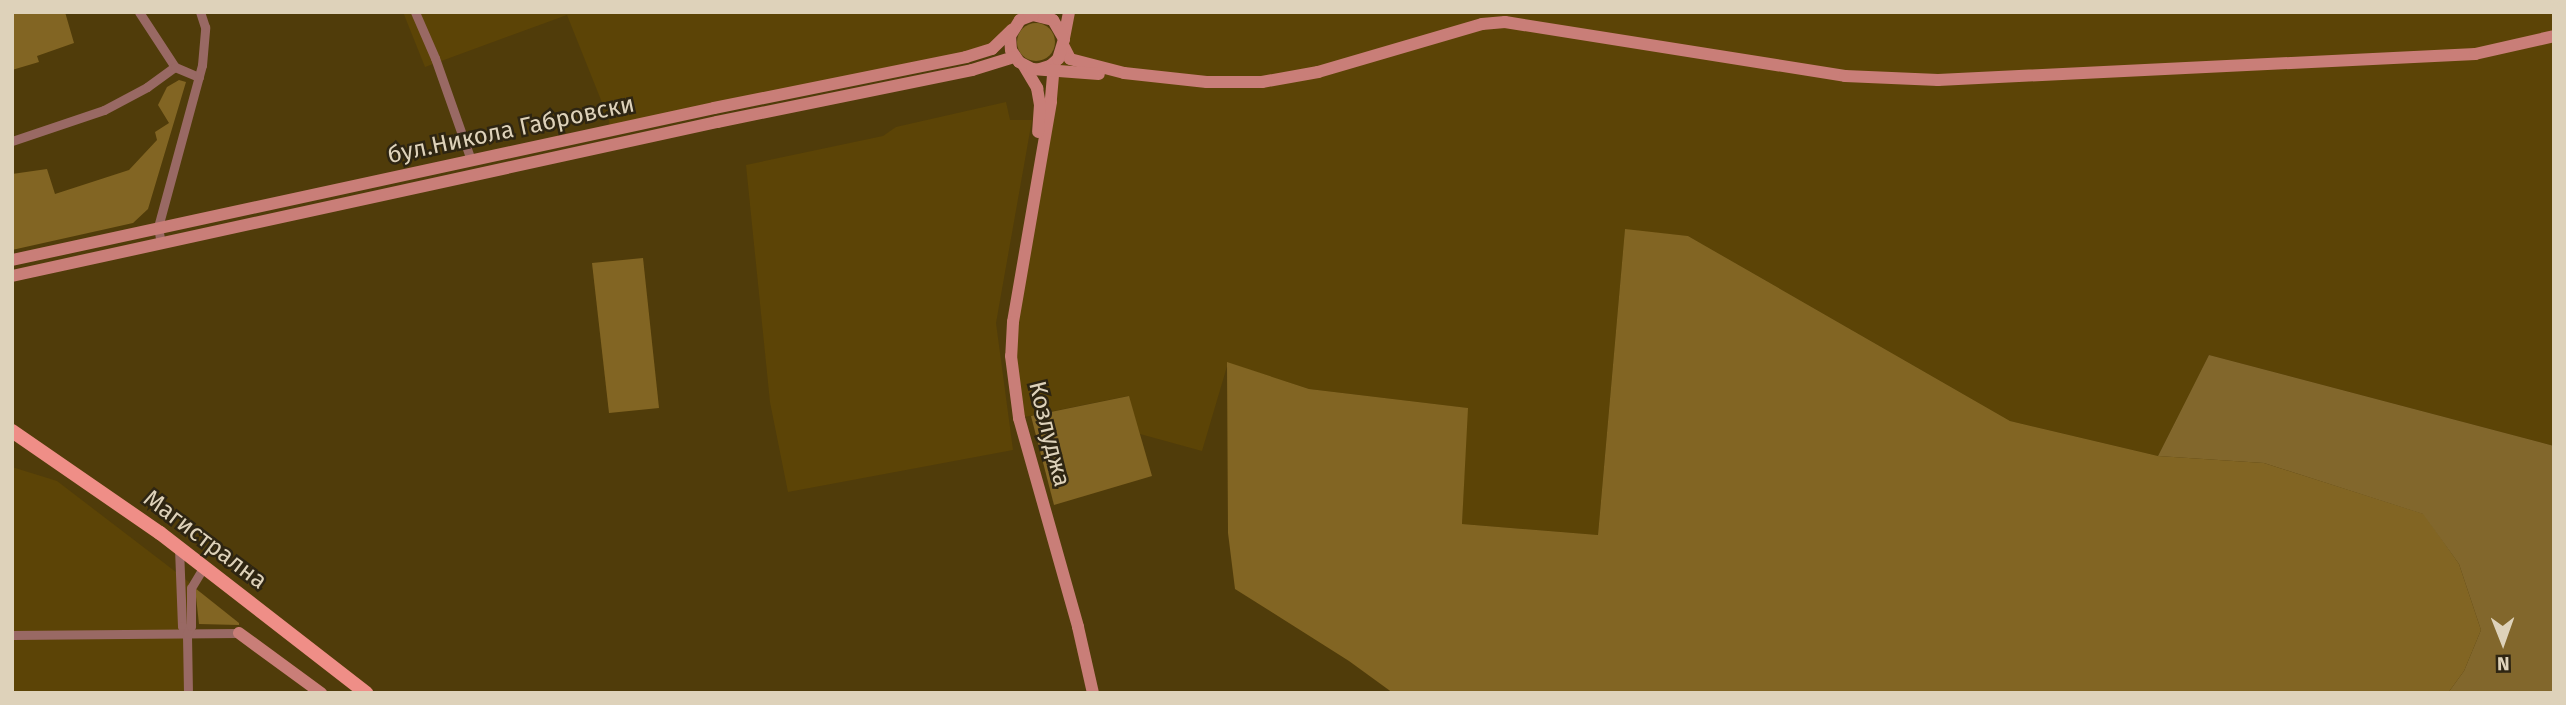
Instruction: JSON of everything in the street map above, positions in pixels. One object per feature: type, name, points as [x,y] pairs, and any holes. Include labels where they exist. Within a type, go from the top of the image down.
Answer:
[{"type":"main road","name":"Магистрална","points":[[12,431],[204,566],[366,693]]},
{"type":"street","points":[[139,12],[175,67],[199,77]]},
{"type":"street","points":[[161,244],[158,228],[199,77],[205,27],[200,12]]},
{"type":"street","points":[[415,12],[435,58],[471,160]]},
{"type":"street","points":[[1049,67],[1064,43],[1069,12]]},
{"type":"street","points":[[1124,73],[1070,59],[1059,26],[1047,16],[1033,15],[1019,21],[1009,42],[1019,62],[1049,67],[1207,82],[1283,79],[1318,72],[1482,23],[1504,22],[1845,76],[1938,80],[2475,54],[2554,36]]},
{"type":"street","name":"бул.Никола Габровски","points":[[12,260],[471,160],[966,57],[992,49],[1019,21]]},
{"type":"street","name":"бул.Никола Габровски","points":[[12,276],[756,113],[1019,62]]},
{"type":"street","name":"Козлуджа","points":[[1019,62],[1037,88],[1040,105],[1036,181]]},
{"type":"street","points":[[12,141],[104,110],[147,87],[175,67]]},
{"type":"street","name":"Козлуджа","points":[[1049,67],[1051,102],[1013,322],[1013,376],[1019,418],[1078,626],[1093,693]]},
{"type":"street","points":[[179,548],[182,626],[187,634]]},
{"type":"street","points":[[188,693],[187,634],[191,626],[191,588],[204,566]]},
{"type":"street","points":[[12,635],[239,633],[321,693]]},
{"type":"shaded area","points":[[12,12],[65,12],[74,43],[37,56],[39,62],[12,70]]},
{"type":"shaded area","points":[[403,12],[1026,12],[992,49],[610,130],[609,120],[567,15],[425,67]]},
{"type":"shaded area","points":[[1069,12],[2554,12],[2554,446],[2209,355],[2158,456],[2010,421],[1688,236],[1625,230],[1598,535],[1462,524],[1467,408],[1309,389],[1228,363],[1202,451],[1140,434],[1128,396],[1019,418],[1011,356]]},
{"type":"shaded area","points":[[1036,23],[1049,29],[1055,42],[1049,55],[1036,61],[1023,55],[1017,42],[1023,29]]},
{"type":"shaded area","points":[[179,80],[186,82],[148,209],[133,223],[12,250],[12,174],[47,169],[55,194],[129,170],[157,140],[155,132],[169,123],[158,105],[167,87]]},
{"type":"shaded area","points":[[1006,102],[1010,120],[1032,120],[996,323],[1013,450],[788,492],[770,402],[746,165],[883,136],[896,127]]},
{"type":"shaded area","points":[[1625,229],[1688,236],[2010,421],[2158,456],[2264,463],[2424,514],[2459,564],[2481,630],[2464,671],[2448,693],[1393,693],[1349,661],[1235,589],[1228,533],[1227,362],[1309,389],[1468,408],[1462,524],[1598,535]]},
{"type":"shaded area","points":[[643,258],[659,408],[609,413],[592,263]]},
{"type":"shaded area","points":[[2209,355],[2554,446],[2554,693],[2448,693],[2464,671],[2481,630],[2459,564],[2423,514],[2264,463],[2158,456]]},
{"type":"shaded area","points":[[1129,396],[1152,476],[1054,505],[1031,416]]},
{"type":"shaded area","points":[[12,467],[57,481],[189,582],[188,693],[12,693]]},
{"type":"shaded area","points":[[195,588],[239,623],[239,625],[199,624]]}]
